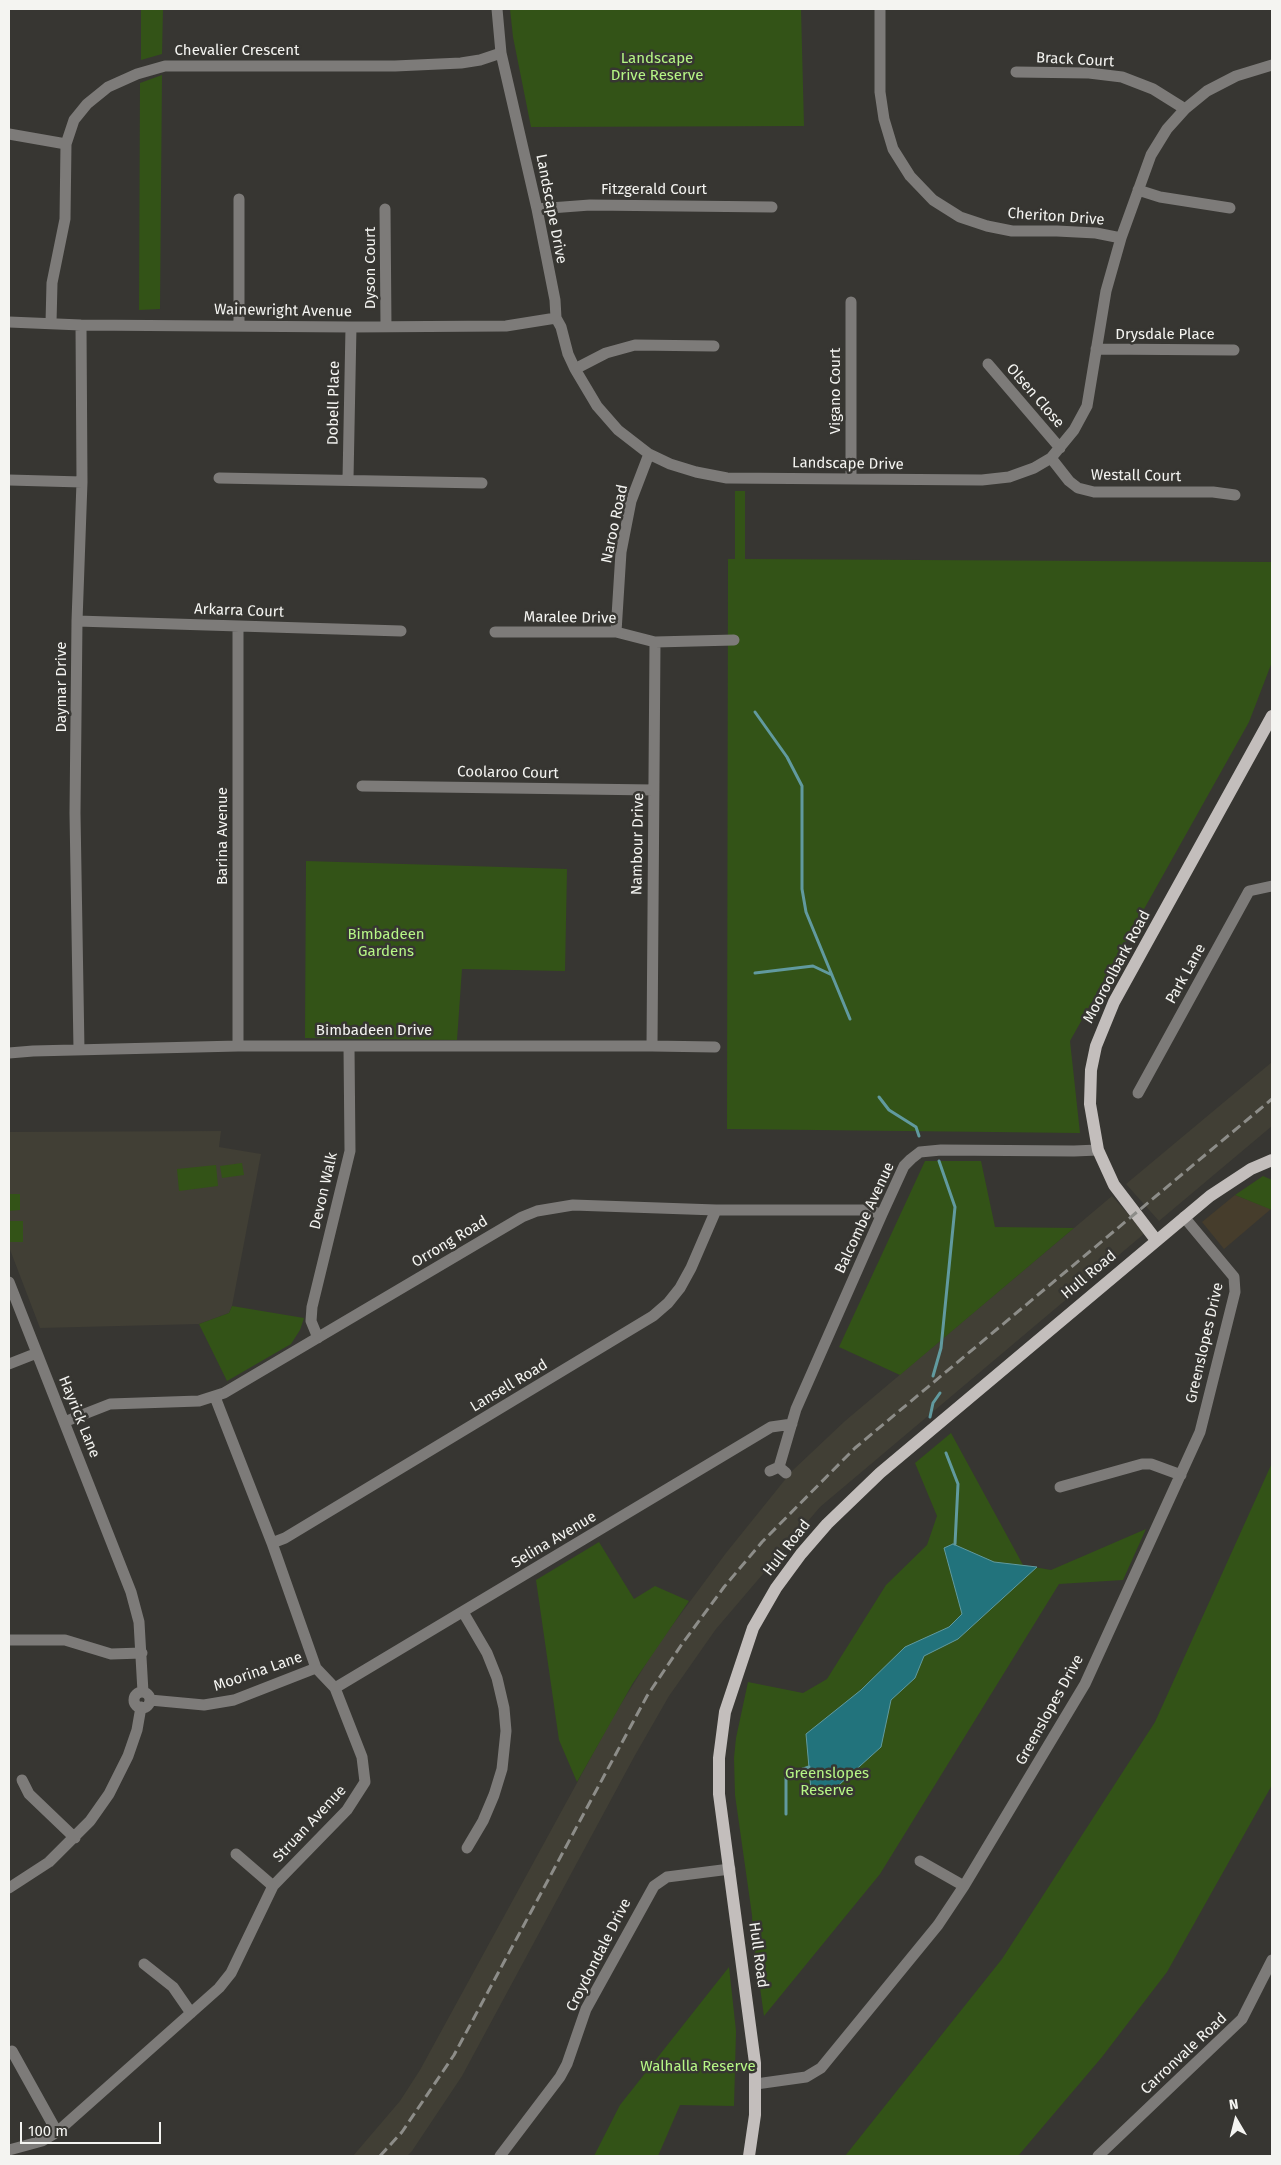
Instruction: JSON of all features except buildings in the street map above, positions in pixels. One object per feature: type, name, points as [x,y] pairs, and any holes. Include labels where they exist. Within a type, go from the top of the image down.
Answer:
[{"type":"main road","name":"Mooroolbark Road","points":[[1156,1240],[1114,1185],[1098,1150],[1091,1116],[1090,1092],[1096,1046],[1103,1024],[1114,1002],[1272,716]]},
{"type":"main road","name":"Hull Road","points":[[749,2156],[756,2115],[752,2030],[719,1794],[719,1758],[725,1712],[753,1628],[776,1588],[827,1524],[880,1474],[1184,1217],[1228,1182],[1272,1160]]},
{"type":"street","name":"Landscape Drive","points":[[497,9],[501,53],[537,208],[555,300],[556,318],[561,327],[568,354],[575,369],[597,406],[618,430],[649,454],[696,472],[727,478],[982,480],[1009,477],[1034,468],[1051,458],[1074,430],[1087,406],[1106,291],[1121,238],[1151,155],[1168,129],[1185,109],[1208,91],[1236,76],[1272,66]]},
{"type":"street","name":"Cheriton Drive","points":[[880,9],[880,92],[884,120],[893,149],[910,176],[933,200],[960,217],[987,226],[1012,231],[1076,232],[1121,238]]},
{"type":"street","name":"Chevalier Crescent","points":[[51,323],[52,284],[65,219],[66,144],[74,120],[87,104],[108,87],[137,74],[165,66],[396,66],[461,63],[480,60],[501,53]]},
{"type":"street","name":"Brack Court","points":[[1016,72],[1089,73],[1122,77],[1153,89],[1185,109]]},
{"type":"street","points":[[9,134],[66,144]]},
{"type":"street","points":[[1138,190],[1160,197],[1230,208]]},
{"type":"street","points":[[239,325],[240,199]]},
{"type":"street","name":"Fitzgerald Court","points":[[537,208],[590,206],[772,207]]},
{"type":"street","name":"Dyson Court","points":[[385,209],[386,327]]},
{"type":"street","name":"Vigano Court","points":[[851,302],[851,479]]},
{"type":"street","name":"Wainewright Avenue","points":[[9,322],[81,325],[386,327],[506,326],[556,318]]},
{"type":"street","name":"Daymar Drive","points":[[79,1050],[75,813],[77,621],[82,482],[81,325]]},
{"type":"street","name":"Dobell Place","points":[[348,479],[350,327]]},
{"type":"street","points":[[575,369],[606,354],[636,345],[714,346]]},
{"type":"street","name":"Drysdale Place","points":[[1096,349],[1234,350]]},
{"type":"street","name":"Olsen Close","points":[[988,364],[1060,448]]},
{"type":"street","name":"Naroo Road","points":[[616,632],[621,552],[631,501],[649,454]]},
{"type":"street","name":"Westall Court","points":[[1051,458],[1069,481],[1078,488],[1094,492],[1213,492],[1235,495]]},
{"type":"street","points":[[218,478],[482,483]]},
{"type":"street","points":[[9,480],[82,482]]},
{"type":"street","name":"Arkarra Court","points":[[77,621],[401,631]]},
{"type":"street","name":"Barina Avenue","points":[[238,626],[238,1046]]},
{"type":"street","name":"Maralee Drive","points":[[496,632],[616,632],[655,642],[734,640]]},
{"type":"street","name":"Nambour Drive","points":[[652,1046],[655,642]]},
{"type":"street","name":"Coolaroo Court","points":[[362,786],[654,790]]},
{"type":"street","name":"Park Lane","points":[[1138,1093],[1249,891],[1272,886]]},
{"type":"street","name":"Bimbadeen Drive","points":[[9,1053],[238,1046],[715,1047]]},
{"type":"street","name":"Bimbadeen Drive","points":[[9,1047],[33,1051]]},
{"type":"street","name":"Devon Walk","points":[[318,1338],[311,1321],[312,1307],[350,1151],[349,1047]]},
{"type":"street","name":"Balcombe Avenue","points":[[778,1470],[796,1409],[904,1166],[920,1152],[941,1150],[1074,1152],[1098,1150]]},
{"type":"street","name":"Orrong Road","points":[[64,1422],[116,1403],[199,1401],[215,1397],[233,1389],[522,1217],[537,1211],[573,1205],[716,1210],[866,1210],[882,1214]]},
{"type":"street","name":"Lansell Road","points":[[272,1543],[285,1538],[653,1316],[668,1303],[683,1282],[716,1210]]},
{"type":"street","name":"Greenslopes Drive","points":[[756,2084],[806,2077],[821,2068],[938,1924],[964,1886],[1085,1684],[1200,1432],[1236,1285],[1234,1277],[1184,1217]]},
{"type":"street","name":"Hayrick Lane","points":[[9,1282],[120,1564],[139,1622],[144,1700],[134,1741],[118,1777],[98,1810],[75,1838],[49,1862],[9,1888]]},
{"type":"street","points":[[9,1364],[37,1353]]},
{"type":"street","name":"Struan Avenue","points":[[9,2150],[42,2142],[57,2132],[219,1988],[231,1973],[273,1886],[347,1810],[365,1782],[362,1757],[335,1688],[316,1668],[272,1543],[215,1397]]},
{"type":"street","name":"Selina Avenue","points":[[335,1688],[770,1427],[792,1424]]},
{"type":"street","points":[[1060,1487],[1142,1464],[1151,1464],[1181,1475]]},
{"type":"street","points":[[464,1612],[487,1653],[497,1678],[504,1708],[506,1731],[502,1768],[494,1795],[483,1821],[467,1848]]},
{"type":"street","points":[[9,1640],[65,1640],[111,1654],[142,1653]]},
{"type":"street","name":"Moorina Lane","points":[[144,1700],[204,1705],[234,1700],[316,1668]]},
{"type":"street","points":[[22,1780],[29,1794],[75,1838]]},
{"type":"street","points":[[236,1854],[273,1886]]},
{"type":"street","points":[[920,1861],[964,1886]]},
{"type":"street","name":"Croydondale Drive","points":[[500,2156],[560,2077],[567,2064],[586,2009],[654,1886],[667,1877],[730,1869]]},
{"type":"street","name":"Carronvale Road","points":[[1098,2156],[1242,2019],[1272,1960]]},
{"type":"street","points":[[144,1964],[173,1987],[191,2013]]},
{"type":"street","points":[[12,2051],[57,2132]]},
{"type":"shaded area","points":[[1272,1062],[1272,1126],[1159,1221],[1126,1184]]},
{"type":"shaded area","points":[[221,1131],[219,1147],[261,1154],[232,1306],[229,1313],[199,1324],[40,1328],[9,1247],[9,1132]]},
{"type":"shaded area","points":[[1235,1195],[1271,1209],[1224,1249],[1202,1222]]},
{"type":"shaded area","points":[[1112,1196],[1145,1233],[820,1507],[716,1629],[669,1696],[634,1757],[462,2076],[412,2151],[407,2156],[353,2156],[400,2101],[420,2070],[613,1717],[657,1646],[726,1553],[792,1471],[845,1421]]},
{"type":"green space","points":[[141,9],[163,9],[162,54],[141,60]]},
{"type":"green space","name":"Landscape Drive Reserve","points":[[510,9],[801,9],[804,126],[531,127],[513,37]]},
{"type":"green space","points":[[162,75],[160,309],[139,310],[140,83]]},
{"type":"green space","points":[[735,491],[745,491],[745,559],[1272,562],[1272,662],[1249,722],[1070,1041],[1080,1133],[727,1129],[728,559],[735,559]]},
{"type":"green space","name":"Bimbadeen Gardens","points":[[306,861],[567,869],[565,971],[462,969],[457,1040],[305,1038]]},
{"type":"green space","points":[[925,1161],[981,1161],[995,1227],[1074,1228],[900,1375],[839,1347]]},
{"type":"green space","points":[[242,1163],[244,1175],[222,1178],[220,1166]]},
{"type":"green space","points":[[216,1165],[218,1186],[179,1191],[177,1169]]},
{"type":"green space","points":[[1263,1176],[1272,1180],[1272,1210],[1235,1195]]},
{"type":"green space","points":[[9,1194],[20,1194],[20,1210],[9,1211]]},
{"type":"green space","points":[[9,1221],[23,1221],[23,1242],[9,1242]]},
{"type":"green space","points":[[232,1306],[304,1318],[300,1330],[291,1344],[227,1381],[199,1324],[229,1313]]},
{"type":"green space","name":"Greenslopes Reserve","points":[[951,1433],[1023,1565],[1051,1570],[1146,1529],[1123,1580],[1059,1584],[880,1874],[764,2016],[735,1795],[734,1758],[736,1738],[748,1682],[803,1693],[827,1679],[886,1585],[927,1545],[937,1516],[915,1463]]},
{"type":"green space","points":[[1272,1463],[1272,1785],[1167,1972],[1102,2057],[1018,2156],[845,2156],[1002,1959],[1155,1722]]},
{"type":"green space","points":[[599,1542],[634,1599],[655,1586],[689,1601],[633,1683],[577,1782],[559,1740],[536,1580]]},
{"type":"green space","name":"Walhalla Reserve","points":[[729,1967],[736,2031],[734,2106],[680,2105],[658,2156],[594,2156],[620,2105]]},
{"type":"water","points":[[953,1544],[994,1562],[1037,1567],[958,1639],[924,1656],[915,1678],[891,1700],[881,1747],[829,1794],[811,1790],[806,1734],[861,1690],[905,1647],[949,1627],[962,1614],[944,1548]]},
{"type":"waterway","points":[[755,712],[787,757],[802,786],[802,889],[806,912],[850,1019]]},
{"type":"waterway","points":[[755,973],[813,966],[832,975]]},
{"type":"waterway","points":[[879,1097],[889,1110],[916,1127],[919,1136]]},
{"type":"waterway","points":[[933,1376],[941,1348],[955,1207],[939,1161]]},
{"type":"waterway","points":[[930,1417],[933,1403],[940,1393]]},
{"type":"waterway","points":[[946,1453],[958,1484],[955,1544]]},
{"type":"waterway","points":[[786,1814],[786,1775],[809,1767]]},
{"type":"railway","points":[[380,2156],[402,2132],[454,2055],[647,1696],[724,1587],[762,1542],[855,1448],[1272,1099]]}]
